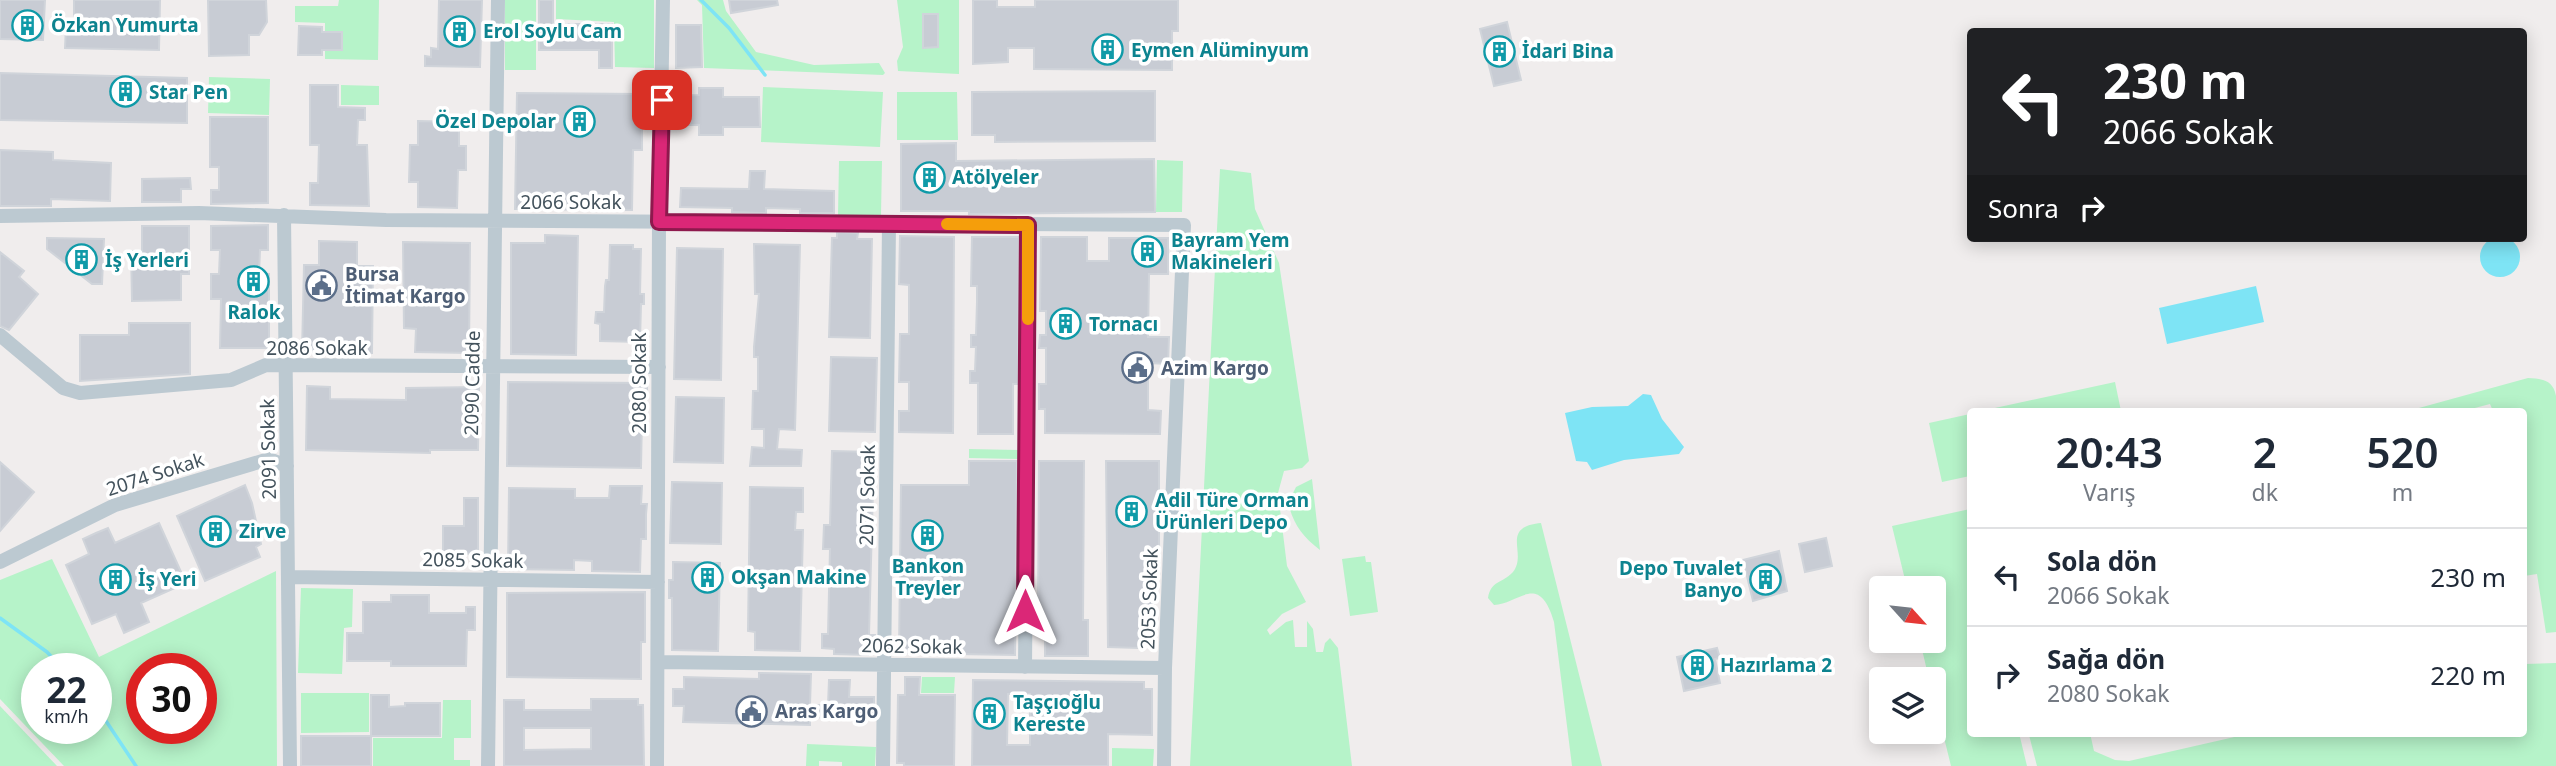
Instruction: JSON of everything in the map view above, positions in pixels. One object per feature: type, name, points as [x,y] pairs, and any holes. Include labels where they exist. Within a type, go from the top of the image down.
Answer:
[{"type":"street","name":"2090 Cadde","points":[[488,766],[498,0]]},
{"type":"street","name":"2080 Sokak","points":[[657,766],[659,222],[663,0]]},
{"type":"street","name":"2066 Sokak","points":[[0,216],[284,215],[386,220],[1184,225]]},
{"type":"street","name":"2091 Sokak","points":[[284,215],[290,766]]},
{"type":"street","name":"2071 Sokak","points":[[883,766],[889,224]]},
{"type":"street","points":[[1025,667],[1028,225]]},
{"type":"street","name":"2053 Sokak","points":[[1164,766],[1165,668],[1184,225]]},
{"type":"street","name":"2086 Sokak","points":[[0,335],[63,388],[80,393],[231,380],[258,367],[659,367]]},
{"type":"street","name":"2074 Sokak","points":[[0,562],[131,499],[269,459],[287,466]]},
{"type":"street","name":"2085 Sokak","points":[[288,577],[658,582]]},
{"type":"street","name":"2062 Sokak","points":[[657,663],[1165,668]]},
{"type":"green space","points":[[339,0],[379,0],[378,60],[325,59],[325,23],[295,22],[295,6],[338,6]]},
{"type":"green space","points":[[505,0],[536,0],[536,70],[505,70]]},
{"type":"green space","points":[[556,0],[654,0],[654,68],[615,67],[614,22],[556,19]]},
{"type":"green space","points":[[697,0],[723,0],[726,11],[756,52],[814,65],[879,63],[885,73],[704,68],[702,5]]},
{"type":"green space","points":[[897,0],[959,0],[959,74],[898,71],[897,61],[903,47]],"holes":[[[922,13],[939,14],[938,48],[922,48]]]},
{"type":"green space","points":[[209,77],[270,79],[269,115],[208,113]]},
{"type":"green space","points":[[341,85],[379,86],[379,105],[341,105]]},
{"type":"green space","points":[[763,87],[883,92],[880,147],[761,142]]},
{"type":"green space","points":[[897,92],[957,92],[958,140],[897,140]]},
{"type":"green space","points":[[1157,160],[1183,161],[1182,212],[1156,212]]},
{"type":"green space","points":[[839,161],[882,161],[881,215],[838,215]]},
{"type":"green space","points":[[1220,169],[1251,173],[1255,209],[1279,263],[1309,461],[1302,468],[1284,471],[1278,493],[1287,566],[1306,602],[1282,614],[1267,630],[1270,635],[1286,622],[1293,620],[1295,647],[1307,647],[1307,621],[1313,629],[1316,652],[1323,652],[1325,643],[1330,638],[1338,648],[1352,766],[1190,766]]},
{"type":"green space","points":[[2528,378],[2546,381],[2552,387],[2556,396],[2556,632],[2546,633],[2537,574],[2527,576],[2527,408],[2492,408],[2490,404],[2475,408],[2419,408]]},
{"type":"green space","points":[[2115,382],[2120,408],[1995,408]]},
{"type":"green space","points":[[1967,415],[1967,477],[1942,482],[1929,423]]},
{"type":"green space","points":[[969,449],[1020,450],[1020,459],[969,458]]},
{"type":"green space","points":[[1312,479],[1320,550],[1300,530],[1288,503],[1296,487]]},
{"type":"green space","points":[[1967,510],[1967,737],[2020,737],[2027,766],[1951,766],[1946,744],[1946,667],[1926,667],[1923,653],[1946,653],[1946,576],[1904,576],[1892,526]]},
{"type":"green space","points":[[1541,523],[1602,766],[1572,766],[1554,622],[1542,598],[1528,594],[1494,605],[1488,598],[1494,585],[1509,576],[1517,565],[1517,542],[1521,530],[1528,525]]},
{"type":"green space","points":[[1365,556],[1366,562],[1371,562],[1378,612],[1350,616],[1342,559]]},
{"type":"green space","points":[[52,559],[97,653],[21,653],[21,721],[0,699],[0,580]]},
{"type":"green space","points":[[276,571],[277,766],[64,766],[43,744],[112,744],[112,653],[107,653]]},
{"type":"green space","points":[[301,588],[353,589],[352,627],[344,628],[342,674],[298,673]]},
{"type":"green space","points":[[2556,663],[2556,766],[2037,766],[2030,737],[2091,737],[2094,751],[2115,760],[2129,761],[2234,737],[2527,737],[2527,664]]},
{"type":"green space","points":[[922,677],[955,677],[954,693],[921,693]]},
{"type":"green space","points":[[301,693],[369,693],[369,732],[301,733]]},
{"type":"green space","points":[[443,700],[471,700],[471,738],[454,738],[454,760],[470,760],[470,766],[373,766],[373,738],[442,738]]},
{"type":"green space","points":[[0,706],[21,728],[21,744],[36,744],[57,766],[0,766]]},
{"type":"green space","points":[[807,744],[876,747],[875,766],[842,766],[842,762],[819,761],[819,766],[806,766]]},
{"type":"green space","points":[[1112,748],[1154,749],[1153,766],[1112,766]]},
{"type":"water","points":[[2488,242],[2512,242],[2518,249],[2518,265],[2508,275],[2492,275],[2482,265],[2480,257]]},
{"type":"water","points":[[2256,286],[2264,322],[2167,344],[2159,308]]},
{"type":"water","points":[[1643,394],[1651,395],[1662,419],[1684,447],[1679,454],[1624,460],[1592,470],[1587,462],[1576,461],[1565,413],[1592,407],[1628,406]]},
{"type":"building","name":"Özkan Yumurta","points":[[0,0],[45,0],[43,40],[0,39]]},
{"type":"building","points":[[74,0],[160,0],[159,50],[65,48],[66,27],[74,28]]},
{"type":"building","points":[[208,0],[266,0],[267,22],[259,35],[249,35],[249,55],[209,56]]},
{"type":"building","name":"Erol Soylu Cam","points":[[439,0],[482,0],[480,67],[425,66],[425,56],[431,57],[431,48],[438,49]]},
{"type":"building","points":[[539,0],[553,0],[553,24],[612,24],[612,68],[599,68],[599,50],[539,50]]},
{"type":"building","points":[[729,0],[777,0],[778,5],[731,13]]},
{"type":"building","points":[[973,0],[997,0],[997,7],[1035,7],[1035,0],[1178,0],[1178,31],[1172,31],[1172,70],[1034,69],[1034,48],[1008,48],[1008,62],[973,64]]},
{"type":"building","points":[[923,14],[938,14],[938,47],[923,48]]},
{"type":"building","name":"İdari Bina","points":[[1507,22],[1521,80],[1494,86],[1480,29]]},
{"type":"building","points":[[676,25],[701,25],[702,67],[676,68]]},
{"type":"building","points":[[299,26],[322,27],[322,32],[342,32],[342,50],[322,50],[322,55],[298,55]]},
{"type":"building","points":[[0,73],[187,78],[187,123],[0,120]]},
{"type":"building","points":[[310,85],[338,85],[338,107],[365,108],[365,120],[358,120],[357,145],[367,145],[369,206],[310,205],[310,183],[318,183],[319,145],[310,145]]},
{"type":"building","points":[[699,88],[723,88],[723,97],[759,97],[760,127],[723,127],[723,135],[699,135],[699,125],[676,125],[676,96],[699,95]]},
{"type":"building","points":[[1155,91],[1155,141],[995,142],[995,135],[972,135],[972,92]]},
{"type":"building","points":[[517,93],[642,94],[642,150],[633,150],[632,210],[515,209]]},
{"type":"building","points":[[210,117],[268,117],[268,203],[211,204],[211,190],[219,190],[219,167],[210,167]]},
{"type":"building","points":[[418,121],[459,122],[459,146],[466,146],[466,170],[458,170],[457,208],[418,207],[418,182],[409,182],[410,145],[418,145]]},
{"type":"building","points":[[956,143],[956,161],[1154,159],[1155,212],[969,214],[969,211],[901,211],[901,144]]},
{"type":"building","points":[[0,150],[53,152],[53,160],[111,163],[110,201],[51,199],[51,206],[0,206]]},
{"type":"building","points":[[750,171],[765,171],[764,189],[834,191],[834,213],[800,213],[800,209],[766,208],[766,213],[732,212],[732,208],[680,207],[681,188],[749,189]]},
{"type":"building","points":[[190,178],[191,189],[181,189],[181,202],[142,202],[142,179]]},
{"type":"building","points":[[268,225],[268,250],[260,250],[259,274],[269,274],[269,348],[220,348],[221,299],[211,299],[211,274],[219,274],[220,250],[211,250],[211,226]]},
{"type":"building","points":[[142,226],[189,226],[189,274],[181,274],[181,300],[132,301],[131,251],[142,252]]},
{"type":"building","points":[[837,232],[858,233],[857,239],[872,239],[870,338],[829,337],[832,238],[837,238]]},
{"type":"building","points":[[545,235],[578,236],[576,355],[511,354],[511,243],[545,243]]},
{"type":"building","points":[[900,236],[954,237],[953,433],[899,432],[899,411],[909,411],[909,382],[899,382],[900,334],[909,334],[909,285],[899,284]]},
{"type":"building","points":[[972,237],[1019,237],[1018,384],[1013,384],[1013,434],[978,434],[978,383],[970,383],[970,371],[975,371],[976,347],[971,347],[971,335],[976,335],[977,302],[977,286],[971,286]]},
{"type":"building","points":[[1041,237],[1087,237],[1087,261],[1109,261],[1109,238],[1168,238],[1168,274],[1149,274],[1148,337],[1169,337],[1168,364],[1148,363],[1148,410],[1161,411],[1160,434],[1045,433],[1045,409],[1039,409],[1039,384],[1046,384],[1046,348],[1039,348],[1040,335],[1046,335],[1046,311],[1040,311]]},
{"type":"building","name":"İş Yerleri","points":[[47,238],[104,239],[102,284],[92,284],[47,249]]},
{"type":"building","points":[[319,241],[357,242],[357,266],[373,266],[372,353],[326,356],[326,352],[302,352],[304,265],[319,265]]},
{"type":"building","points":[[403,242],[470,243],[469,353],[415,352],[416,329],[404,328]]},
{"type":"building","points":[[754,244],[800,245],[795,430],[779,429],[777,449],[802,450],[801,466],[750,466],[752,447],[764,448],[764,429],[752,429],[753,391],[758,391],[758,357],[754,357],[754,347],[759,294],[755,294]]},
{"type":"building","points":[[610,245],[633,245],[633,249],[641,249],[640,294],[644,294],[644,304],[641,304],[640,342],[600,341],[600,324],[595,323],[596,312],[604,312],[605,286],[606,280],[609,280]]},
{"type":"building","points":[[677,248],[723,249],[721,380],[674,379]]},
{"type":"building","points":[[0,252],[24,271],[19,277],[38,294],[9,330],[0,326]]},
{"type":"building","points":[[129,323],[190,323],[190,374],[80,381],[80,335],[129,335]]},
{"type":"building","points":[[831,357],[877,358],[875,432],[829,431]]},
{"type":"building","points":[[508,382],[647,383],[647,417],[642,417],[641,468],[507,466]]},
{"type":"building","points":[[307,386],[330,387],[330,399],[406,400],[406,388],[479,387],[478,450],[430,450],[430,453],[306,450]]},
{"type":"building","points":[[676,397],[724,398],[723,463],[674,462]]},
{"type":"building","points":[[832,451],[874,452],[869,635],[875,635],[875,649],[868,649],[868,655],[834,654],[834,649],[822,648],[822,634],[828,634],[830,549],[823,549],[824,525],[830,525]]},
{"type":"building","points":[[969,461],[1017,461],[1015,655],[899,653],[901,485],[969,485]]},
{"type":"building","points":[[1039,461],[1084,461],[1083,620],[1088,620],[1088,656],[1045,656],[1045,620],[1038,620]]},
{"type":"building","points":[[1106,461],[1159,461],[1159,560],[1155,560],[1153,643],[1143,642],[1139,648],[1108,647]]},
{"type":"building","points":[[0,462],[34,492],[0,531]]},
{"type":"building","points":[[672,482],[722,483],[721,544],[670,543]]},
{"type":"building","name":"Zirve","points":[[245,485],[261,544],[256,547],[260,557],[205,581],[177,516]]},
{"type":"building","points":[[610,486],[642,486],[641,504],[647,504],[646,539],[641,539],[640,572],[592,571],[592,561],[574,560],[574,570],[508,569],[509,488],[575,489],[575,498],[609,498]]},
{"type":"building","points":[[750,487],[803,488],[803,512],[796,512],[795,530],[803,530],[800,651],[755,650],[755,632],[748,631]]},
{"type":"building","points":[[464,498],[478,498],[478,554],[443,553],[443,526],[464,526]]},
{"type":"building","points":[[159,523],[186,583],[141,603],[149,622],[124,633],[116,614],[92,624],[66,565],[89,554],[83,539],[108,528],[115,543]]},
{"type":"building","points":[[1826,538],[1832,566],[1805,572],[1799,544]]},
{"type":"building","name":"Depo Tuvalet Banyo","points":[[1779,551],[1787,591],[1753,601],[1743,560]]},
{"type":"building","points":[[673,562],[720,563],[718,651],[672,650],[672,598],[669,598],[669,580],[673,580]]},
{"type":"building","points":[[645,592],[645,642],[641,642],[641,679],[507,677],[507,593]]},
{"type":"building","points":[[391,595],[429,595],[429,613],[466,613],[466,607],[475,607],[475,630],[467,630],[466,666],[391,666],[391,661],[347,661],[347,633],[363,633],[363,602],[391,602]]},
{"type":"building","name":"Hazırlama 2","points":[[1717,648],[1720,658],[1715,659],[1720,683],[1684,691],[1677,657]]},
{"type":"building","points":[[759,673],[811,674],[810,705],[828,705],[829,680],[850,680],[849,697],[874,697],[874,718],[810,717],[810,725],[683,722],[684,706],[673,706],[673,689],[684,689],[684,677],[759,679]]},
{"type":"building","points":[[905,677],[920,677],[919,695],[955,695],[954,766],[904,766],[904,763],[897,763],[898,695],[905,695]]},
{"type":"building","points":[[973,680],[1144,682],[1144,689],[1152,689],[1152,735],[1108,734],[1108,766],[972,766]],"holes":[[[1008,694],[1030,694],[1030,745],[1007,745]]]},
{"type":"building","points":[[371,695],[389,695],[389,707],[405,706],[405,703],[440,703],[440,736],[371,736]]},
{"type":"building","points":[[591,699],[638,699],[638,705],[643,705],[644,766],[504,766],[504,700],[524,700],[524,710],[591,710]],"holes":[[[524,728],[591,728],[591,749],[524,750]]]},
{"type":"building","points":[[301,736],[371,736],[371,766],[301,766]]},
{"type":"waterway","points":[[701,0],[729,28],[765,75]]},
{"type":"waterway","points":[[0,618],[48,653]]},
{"type":"waterway","points":[[112,730],[136,766]]},
{"type":"slow traffic","points":[[947,224],[1028,225],[1028,319]]},
{"type":"place","name":"Özkan Yumurta","points":[[28,25]]},
{"type":"place","name":"Erol Soylu Cam","points":[[460,31]]},
{"type":"place","name":"Eymen Alüminyum","points":[[1108,50]]},
{"type":"place","name":"İdari Bina","points":[[1499,51]]},
{"type":"place","name":"Star Pen","points":[[126,92]]},
{"type":"place","name":"Özel Depolar","points":[[579,121]]},
{"type":"place","name":"Atölyeler","points":[[929,177]]},
{"type":"place","name":"Bayram Yem Makineleri","points":[[1148,251]]},
{"type":"place","name":"İş Yerleri","points":[[82,260]]},
{"type":"place","name":"Ralok","points":[[254,281]]},
{"type":"place","name":"Bursa İtimat Kargo","points":[[322,285]]},
{"type":"place","name":"Tornacı","points":[[1066,324]]},
{"type":"place","name":"Azim Kargo","points":[[1138,368]]},
{"type":"place","name":"Adil Türe Orman Ürünleri Depo","points":[[1132,511]]},
{"type":"place","name":"Zirve","points":[[216,531]]},
{"type":"place","name":"Bankon Treyler","points":[[928,535]]},
{"type":"place","name":"Okşan Makine","points":[[708,577]]},
{"type":"place","name":"İş Yeri","points":[[115,579]]},
{"type":"place","name":"Depo Tuvalet Banyo","points":[[1766,579]]},
{"type":"place","name":"Hazırlama 2","points":[[1697,665]]},
{"type":"place","name":"Aras Kargo","points":[[752,711]]},
{"type":"place","name":"Taşçıoğlu Kereste","points":[[990,713]]},
{"type":"route","points":[[662,100],[659,222],[1028,225],[1025,611]]}]
